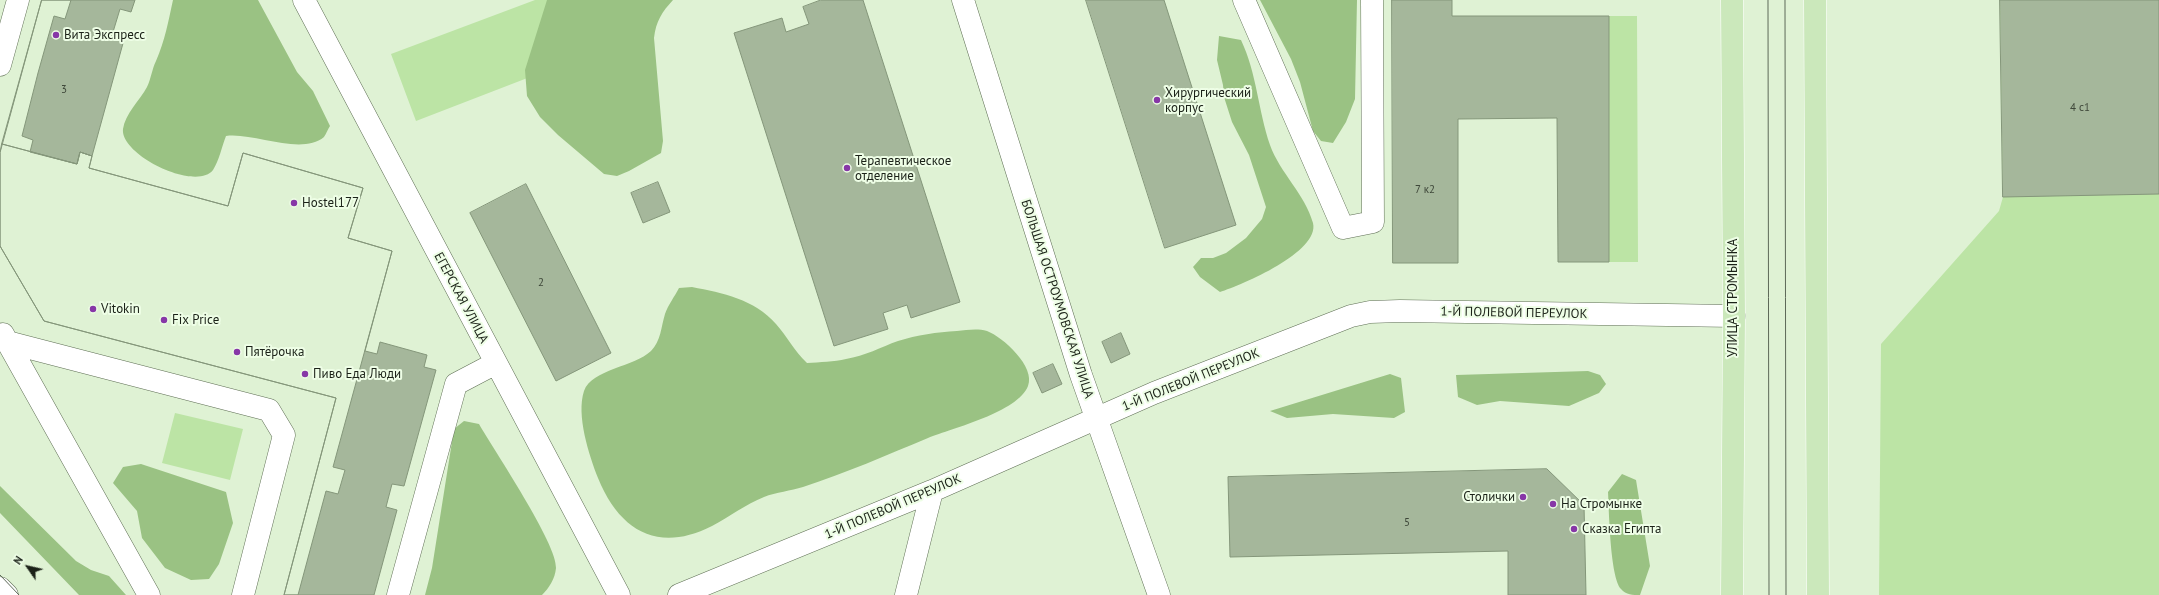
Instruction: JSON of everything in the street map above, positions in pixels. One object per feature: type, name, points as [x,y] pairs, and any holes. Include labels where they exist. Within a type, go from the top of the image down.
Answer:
[{"type":"main road","name":"УЛИЦА СТРОМЫНКА","points":[[1732,0],[1734,316],[1732,595]]},
{"type":"main road","points":[[1815,0],[1818,595]]},
{"type":"street","points":[[0,65],[18,0]]},
{"type":"street","name":"ЕГЕРСКАЯ УЛИЦА","points":[[304,0],[619,595]]},
{"type":"street","name":"БОЛЬШАЯ ОСТРОУМОВСКАЯ УЛИЦА","points":[[963,0],[1096,420],[1159,595]]},
{"type":"street","points":[[1244,0],[1343,228],[1373,222],[1372,0]]},
{"type":"street","name":"1-Й ПОЛЕВОЙ ПЕРЕУЛОК","points":[[679,595],[932,491],[1096,420],[1154,393],[1328,324],[1370,312],[1734,316]]},
{"type":"street","points":[[3,335],[149,595]]},
{"type":"street","points":[[3,335],[268,410],[284,436],[244,595]]},
{"type":"street","points":[[398,595],[456,384],[496,363]]},
{"type":"street","points":[[906,595],[932,491]]},
{"type":"street","points":[[0,588],[7,595]]},
{"type":"green space","points":[[173,0],[258,0],[297,72],[313,91],[330,126],[324,137],[314,142],[290,144],[249,137],[226,136],[219,158],[213,170],[204,176],[191,177],[176,174],[160,168],[133,149],[125,139],[123,129],[124,123],[148,84],[164,39]]},
{"type":"green space","points":[[535,0],[566,0],[587,55],[416,121],[391,54]]},
{"type":"green space","points":[[547,0],[673,0],[660,17],[654,38],[663,141],[661,153],[617,176],[604,174],[558,135],[540,117],[527,96],[525,70]]},
{"type":"green space","points":[[1260,0],[1357,0],[1355,99],[1346,122],[1333,143],[1321,141],[1313,131],[1300,82],[1291,59]]},
{"type":"green space","points":[[2000,0],[2159,0],[2159,595],[1879,595],[1881,344],[1999,211],[2003,197]]},
{"type":"green space","points":[[1609,16],[1637,16],[1638,262],[1609,262]]},
{"type":"green space","points":[[1219,36],[1241,40],[1251,66],[1270,145],[1280,165],[1299,193],[1313,223],[1312,234],[1305,245],[1292,256],[1261,275],[1220,292],[1200,277],[1193,267],[1201,258],[1213,258],[1226,253],[1246,238],[1262,219],[1266,207],[1249,155],[1232,122],[1224,97],[1223,85],[1217,60]]},
{"type":"green space","points":[[692,287],[737,298],[758,309],[776,324],[798,354],[807,363],[853,358],[898,341],[927,334],[972,330],[987,331],[1001,339],[1023,362],[1029,378],[1028,386],[1022,395],[1012,404],[984,418],[928,438],[819,482],[764,497],[712,526],[693,534],[675,537],[658,537],[643,532],[630,524],[618,512],[607,497],[598,478],[588,447],[583,423],[582,401],[584,391],[588,384],[595,378],[634,361],[651,351],[659,338],[666,311],[679,288]]},
{"type":"green space","points":[[1588,371],[1600,375],[1606,384],[1599,393],[1569,406],[1500,401],[1477,405],[1458,397],[1456,375]]},
{"type":"green space","points":[[1390,374],[1401,378],[1405,412],[1394,418],[1333,414],[1287,418],[1270,411]]},
{"type":"green space","points":[[175,413],[243,429],[230,480],[162,463]]},
{"type":"green space","points":[[464,421],[479,424],[524,497],[547,539],[554,556],[556,568],[551,583],[542,595],[425,595],[432,568],[454,429]]},
{"type":"green space","points":[[141,464],[226,492],[233,523],[219,564],[209,579],[191,580],[165,568],[142,538],[137,511],[113,483],[123,467]]},
{"type":"green space","points":[[1622,474],[1636,480],[1650,566],[1640,595],[1627,594],[1621,589],[1617,582],[1612,558],[1608,492]]},
{"type":"green space","points":[[0,486],[76,561],[91,570],[109,576],[126,595],[79,595],[0,513]]},
{"type":"building","points":[[42,0],[71,0],[65,19],[54,16],[38,73],[22,136],[33,140],[30,152],[77,164],[80,152],[92,156],[89,168],[228,206],[243,153],[363,188],[348,238],[392,251],[333,467],[345,470],[338,494],[326,491],[298,595],[284,595],[336,398],[44,321],[0,246],[0,153]]},
{"type":"building","points":[[42,0],[135,0],[131,12],[120,9],[113,32],[125,36],[92,156],[80,152],[77,164],[2,144]]},
{"type":"building","name":"Терапевтическое отделение","points":[[821,0],[863,0],[960,302],[911,318],[907,305],[883,313],[888,329],[834,346],[734,33],[782,18],[786,32],[809,24],[803,7]]},
{"type":"building","name":"Хирургический корпус","points":[[1086,0],[1164,0],[1236,225],[1165,248]]},
{"type":"building","points":[[1392,0],[1452,0],[1452,16],[1609,16],[1609,262],[1558,262],[1557,118],[1458,119],[1458,263],[1393,263]]},
{"type":"building","points":[[2000,0],[2159,0],[2159,194],[2003,197]]},
{"type":"building","points":[[2,144],[77,164],[80,152],[92,156],[89,168],[228,206],[243,153],[363,188],[348,238],[392,251],[365,351],[377,354],[380,342],[427,355],[424,367],[436,370],[404,486],[392,484],[386,507],[397,510],[374,595],[284,595],[336,398],[44,321],[0,246],[0,153]]},
{"type":"building","points":[[658,182],[670,212],[643,223],[631,193]]},
{"type":"building","points":[[526,184],[611,353],[556,381],[470,213]]},
{"type":"building","points":[[1121,333],[1130,354],[1111,363],[1102,342]]},
{"type":"building","points":[[1053,364],[1062,384],[1042,393],[1033,373]]},
{"type":"building","points":[[1547,469],[1584,505],[1586,595],[1508,595],[1508,551],[1230,557],[1228,477]]},
{"type":"tram line","points":[[1768,0],[1769,595]]},
{"type":"tram line","points":[[1785,0],[1786,595]]},
{"type":"tram line","points":[[0,575],[19,595]]},
{"type":"place","name":"Вита Экспресс","points":[[56,35]]},
{"type":"place","name":"Хирургический корпус","points":[[1157,100]]},
{"type":"place","name":"Терапевтическое отделение","points":[[847,168]]},
{"type":"place","name":"Hostel177","points":[[294,203]]},
{"type":"place","name":"Vitokin","points":[[93,309]]},
{"type":"place","name":"Fix Price","points":[[164,320]]},
{"type":"place","name":"Пятёрочка","points":[[237,352]]},
{"type":"place","name":"Пиво Еда Люди","points":[[305,374]]},
{"type":"place","name":"Столички","points":[[1523,497]]},
{"type":"place","name":"На Стромынке","points":[[1553,504]]},
{"type":"place","name":"Сказка Египта","points":[[1574,529]]}]
